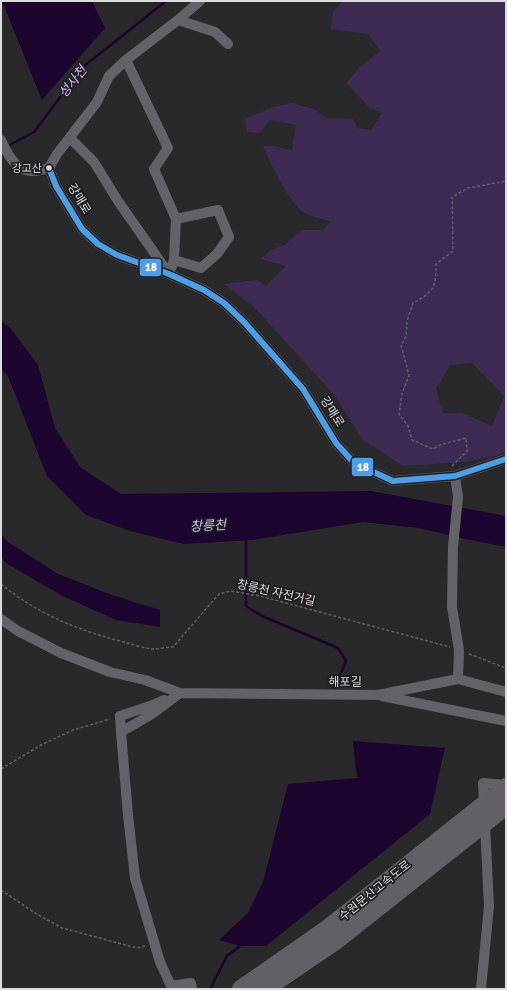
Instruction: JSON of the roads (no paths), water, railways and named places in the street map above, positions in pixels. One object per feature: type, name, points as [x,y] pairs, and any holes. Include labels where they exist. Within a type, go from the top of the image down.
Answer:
[{"type":"highway","name":"수원문산고속도로","points":[[241,989],[327,929],[506,786]]},
{"type":"highway","name":"수원문산고속도로","points":[[265,989],[337,940],[506,806]]},
{"type":"street","points":[[1,140],[10,158],[22,169],[34,171],[49,168],[97,102],[109,76],[126,60],[200,1]]},
{"type":"street","points":[[178,20],[215,32],[228,44]]},
{"type":"street","points":[[126,60],[168,148],[154,169],[176,219],[174,260],[169,274]]},
{"type":"street","points":[[70,138],[94,162],[118,201],[169,274]]},
{"type":"street","name":"강매로","points":[[49,168],[56,186],[82,229],[98,244],[117,255],[169,274],[204,290],[224,303],[244,322],[303,390],[336,443],[354,463],[393,480],[455,476],[506,459]]},
{"type":"street","points":[[174,260],[201,268],[217,254],[229,237],[218,210],[176,219]]},
{"type":"street","points":[[455,476],[458,497],[453,547],[452,607],[460,650],[458,679]]},
{"type":"street","points":[[1,619],[18,631],[61,653],[110,672],[145,680],[180,692]]},
{"type":"street","name":"해포길","points":[[180,692],[378,695],[458,679],[506,692]]},
{"type":"street","points":[[180,692],[150,706],[120,716],[135,878],[168,987],[191,983],[192,989]]},
{"type":"street","points":[[121,732],[152,714],[180,692]]},
{"type":"street","points":[[378,695],[506,721]]},
{"type":"street","points":[[481,989],[489,906],[483,783],[506,786]]},
{"type":"water","points":[[2,1],[92,1],[105,28],[42,100]]},
{"type":"water","name":"창릉천","points":[[1,321],[11,329],[38,365],[55,428],[80,467],[121,494],[371,491],[506,516],[506,547],[419,528],[363,522],[253,540],[184,544],[130,531],[86,515],[47,476],[8,376],[1,369]]},
{"type":"water","points":[[1,534],[8,542],[58,574],[112,595],[160,610],[160,627],[116,620],[63,596],[9,565],[1,558]]},
{"type":"water","points":[[353,741],[445,748],[430,814],[266,946],[240,946],[219,940],[248,913],[263,882],[288,784],[357,778]]},
{"type":"waterway","name":"성사천","points":[[6,147],[34,132],[83,67],[166,1]]},
{"type":"waterway","points":[[246,537],[246,606],[262,616],[338,648],[346,661],[340,676]]},
{"type":"waterway","points":[[210,989],[227,956],[240,946]]},
{"type":"place","name":"강고산","points":[[49,168]]}]
